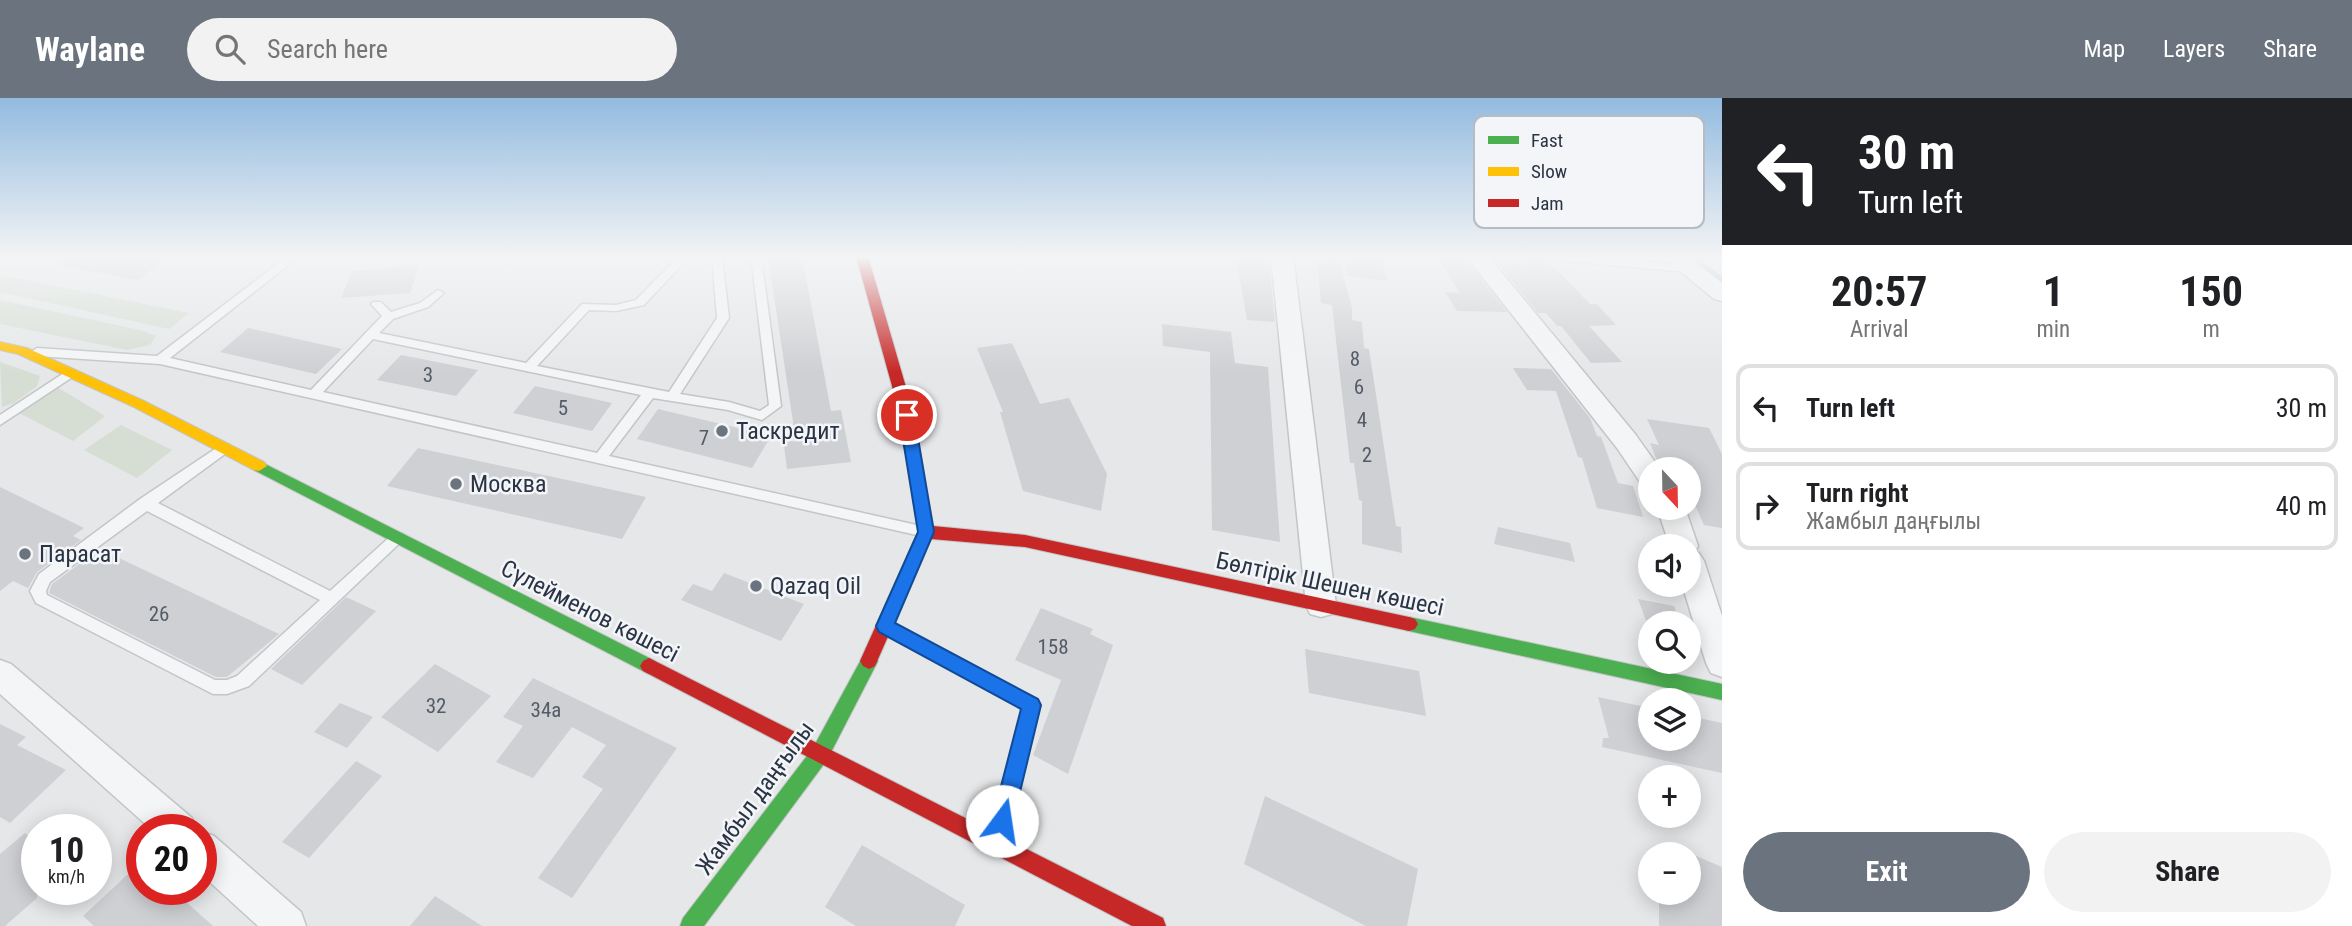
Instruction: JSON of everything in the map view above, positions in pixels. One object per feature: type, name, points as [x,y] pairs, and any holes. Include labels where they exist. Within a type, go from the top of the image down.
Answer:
[{"type":"main road","points":[[873,295],[907,415],[926,532]]},
{"type":"main road","name":"Сүлейменов көшесі","points":[[0,346],[22,351],[224,448],[1146,924]]},
{"type":"main road","name":"Бөлтірік Шешен көшесі","points":[[926,532],[1025,541],[1722,692]]},
{"type":"main road","name":"Жамбыл даңғылы","points":[[691,926],[820,754],[885,626],[926,532]]},
{"type":"street","points":[[1286,295],[1321,605]]},
{"type":"street","points":[[1508,295],[1638,458]]},
{"type":"street","points":[[1701,597],[1722,663]]},
{"type":"street","points":[[0,674],[161,814]]},
{"type":"street","points":[[217,863],[287,926]]},
{"type":"lane","points":[[160,360],[245,295]]},
{"type":"lane","points":[[314,394],[389,316],[424,305],[436,295]]},
{"type":"lane","points":[[528,367],[586,306],[617,308],[640,303],[648,295]]},
{"type":"lane","points":[[672,397],[723,318],[721,295]]},
{"type":"lane","points":[[370,335],[650,393],[729,406],[762,416],[775,406],[761,295]]},
{"type":"lane","points":[[377,304],[389,316]]},
{"type":"lane","points":[[22,351],[160,360],[926,532]]},
{"type":"lane","points":[[0,421],[70,373]]},
{"type":"lane","points":[[600,458],[650,393]]},
{"type":"lane","points":[[224,448],[44,578],[38,591],[41,599],[213,687],[228,687],[243,681],[398,538]]},
{"type":"lane","points":[[145,503],[331,599]]},
{"type":"lane","points":[[885,626],[1032,705],[997,845]]},
{"type":"shaded area","points":[[12,295],[98,295],[189,313],[169,329]]},
{"type":"shaded area","points":[[0,300],[144,331],[156,336],[150,345],[127,350],[0,324]]},
{"type":"shaded area","points":[[0,362],[40,376],[37,386],[14,403],[2,407]]},
{"type":"shaded area","points":[[57,387],[105,416],[73,441],[19,413]]},
{"type":"shaded area","points":[[121,425],[172,450],[137,478],[84,450]]},
{"type":"building","points":[[342,295],[387,295],[341,298]]},
{"type":"building","points":[[774,295],[809,295],[831,411],[841,410],[851,462],[787,469],[783,439],[796,442]]},
{"type":"building","points":[[1243,295],[1272,295],[1275,322],[1247,320]]},
{"type":"building","points":[[1320,295],[1348,295],[1352,320],[1362,322],[1364,348],[1369,349],[1396,526],[1401,527],[1402,553],[1362,544],[1362,501],[1359,500],[1354,463],[1350,463],[1332,305],[1321,303]]},
{"type":"building","points":[[1447,295],[1493,295],[1507,312],[1457,311]]},
{"type":"building","points":[[1523,295],[1581,295],[1590,304],[1597,304],[1616,325],[1589,326],[1622,362],[1591,363],[1561,326],[1557,326],[1546,313],[1538,313]]},
{"type":"building","points":[[1162,324],[1231,332],[1235,363],[1268,367],[1280,542],[1212,530],[1210,352],[1163,346]]},
{"type":"building","points":[[248,328],[342,349],[316,374],[220,352]]},
{"type":"building","points":[[1012,343],[1040,404],[1069,398],[1107,474],[1101,511],[1023,491],[1000,412],[1003,412],[977,348]]},
{"type":"building","points":[[401,355],[478,370],[456,396],[377,380]]},
{"type":"building","points":[[1513,368],[1551,369],[1590,418],[1597,436],[1601,437],[1618,483],[1633,486],[1638,502],[1638,516],[1597,508],[1582,458],[1578,457],[1556,391],[1527,390]]},
{"type":"building","points":[[535,386],[612,403],[592,431],[513,413]]},
{"type":"building","points":[[658,409],[771,436],[752,468],[637,439]]},
{"type":"building","points":[[1647,419],[1709,428],[1722,454],[1722,528],[1704,525],[1701,518],[1701,457],[1656,457],[1650,443],[1659,445]]},
{"type":"building","points":[[418,448],[646,497],[622,539],[387,486]]},
{"type":"building","name":"Парасат","points":[[0,487],[84,528],[73,536],[81,540],[37,572],[28,588],[13,581],[0,591]]},
{"type":"building","points":[[1498,527],[1570,543],[1575,562],[1494,544]]},
{"type":"building","points":[[100,549],[279,634],[227,677],[216,677],[49,593],[52,584]]},
{"type":"building","points":[[724,573],[804,604],[781,641],[681,600],[693,584],[712,591]]},
{"type":"building","points":[[346,597],[376,611],[302,685],[271,669]]},
{"type":"building","points":[[1638,599],[1674,606],[1676,611],[1642,611]]},
{"type":"building","points":[[1041,608],[1093,629],[1090,634],[1113,645],[1068,774],[1033,755],[1061,680],[1015,660]]},
{"type":"building","points":[[1305,649],[1419,671],[1426,716],[1309,693]]},
{"type":"building","points":[[435,664],[491,696],[438,752],[381,717]]},
{"type":"building","points":[[533,678],[677,748],[572,898],[538,878],[603,789],[582,777],[606,745],[572,727],[533,778],[496,762],[523,726],[503,717]]},
{"type":"building","points":[[1598,697],[1638,705],[1638,751],[1701,751],[1701,719],[1722,723],[1722,773],[1701,768],[1701,765],[1685,765],[1602,747],[1603,738],[1609,738]]},
{"type":"building","points":[[340,703],[373,717],[347,748],[314,732]]},
{"type":"building","points":[[0,724],[26,737],[17,745],[66,770],[10,823],[0,817]]},
{"type":"building","points":[[356,761],[382,776],[309,858],[282,842]]},
{"type":"building","points":[[1265,796],[1418,869],[1407,926],[1366,926],[1244,864]]},
{"type":"building","points":[[21,836],[21,905],[29,905],[5,926],[0,926],[0,854]]},
{"type":"building","points":[[862,845],[965,905],[955,926],[856,926],[825,907]]},
{"type":"building","points":[[1701,858],[1722,867],[1722,926],[1659,926],[1659,905],[1701,905]]},
{"type":"building","points":[[126,876],[126,905],[189,905],[213,926],[94,926],[83,916],[95,905],[112,905],[112,889]]},
{"type":"building","points":[[435,896],[482,926],[410,926]]},
{"type":"traffic: fast","points":[[259,466],[649,666]]},
{"type":"traffic: fast","points":[[1409,624],[1722,692]]},
{"type":"traffic: fast","points":[[691,926],[820,754],[869,661]]},
{"type":"traffic: slow","points":[[0,346],[22,351],[139,404],[259,466]]},
{"type":"traffic: jam","points":[[869,661],[926,532],[907,415],[873,295]]},
{"type":"traffic: jam","points":[[926,532],[1025,541],[1409,624]]},
{"type":"traffic: jam","points":[[649,666],[1155,926]]},
{"type":"place","name":"Таскредит","points":[[722,431]]},
{"type":"place","name":"Москва","points":[[456,484]]},
{"type":"place","name":"Парасат","points":[[25,554]]},
{"type":"place","name":"Qazaq Oil","points":[[756,586]]},
{"type":"route","points":[[907,415],[926,532],[885,626],[1032,705],[1002,821]]}]
